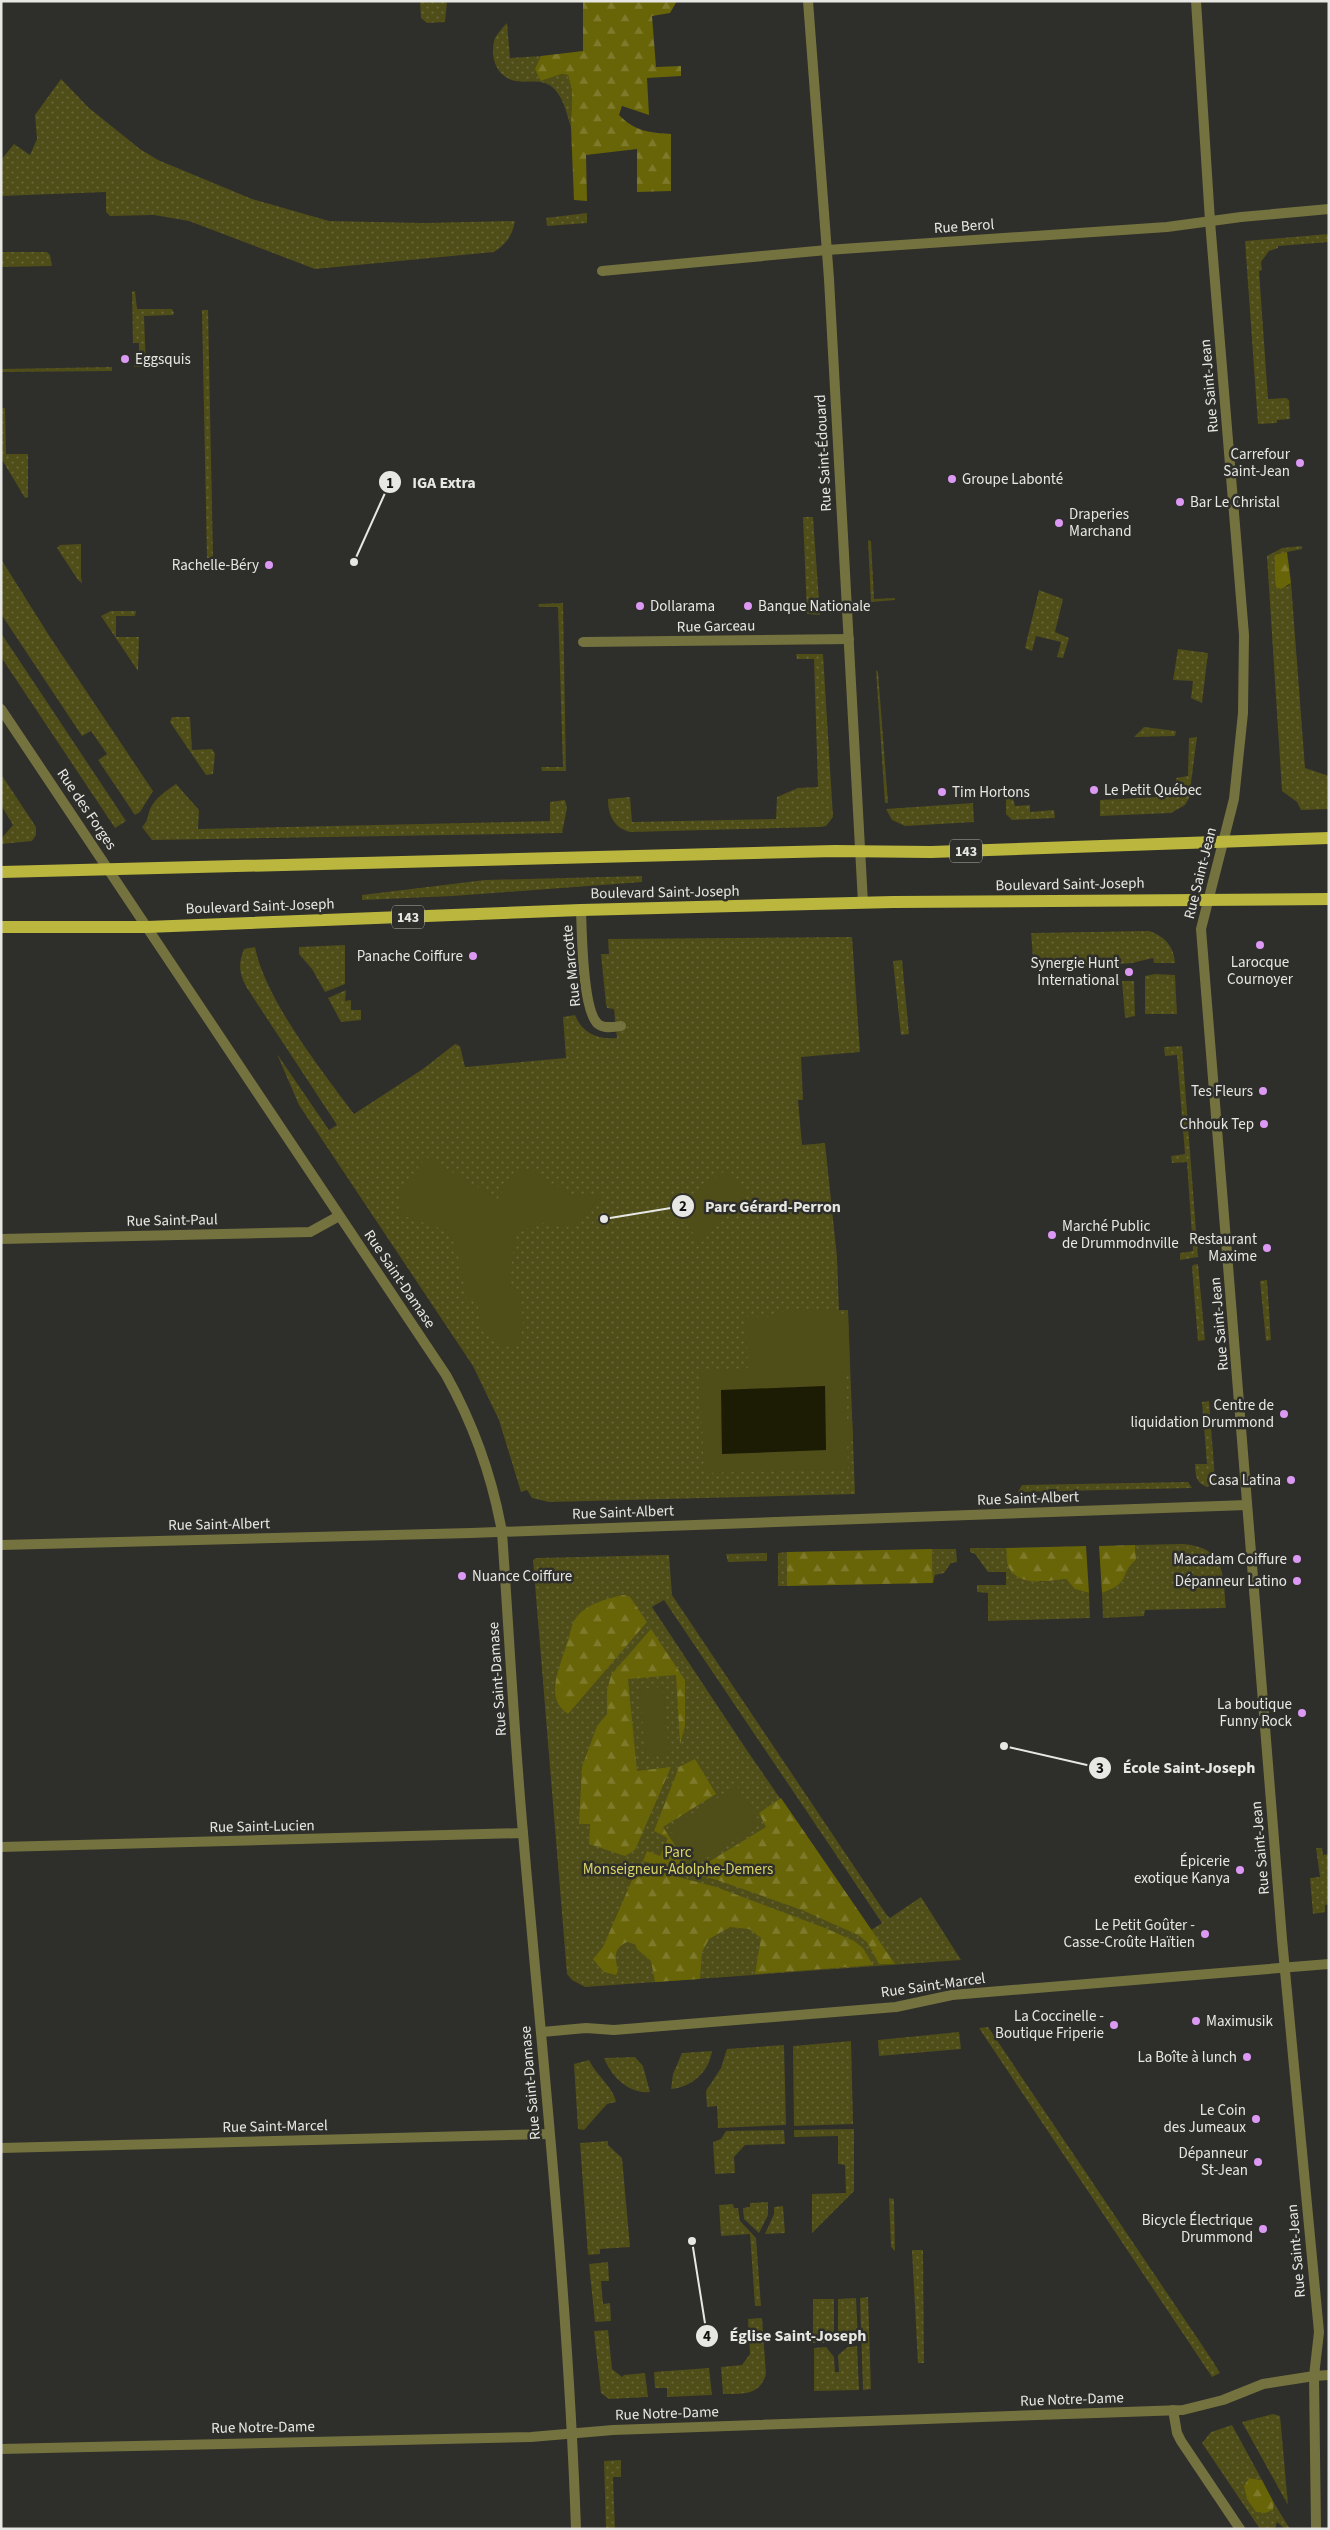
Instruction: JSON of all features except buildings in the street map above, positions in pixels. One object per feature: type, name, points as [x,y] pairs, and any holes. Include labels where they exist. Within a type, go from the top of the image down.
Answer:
[{"type":"main road","name":"143","points":[[1,872],[861,851],[931,852],[1329,838]]},
{"type":"main road","name":"Boulevard Saint-Joseph","points":[[1,927],[147,927],[581,910],[863,903],[1329,899]]},
{"type":"street","name":"Rue Saint-Édouard","points":[[808,1],[827,250],[863,903]]},
{"type":"street","name":"Rue Saint-Jean","points":[[1196,1],[1210,221],[1244,635],[1242,714],[1234,799],[1208,900],[1202,934],[1246,1506],[1285,1968],[1319,2332],[1314,2376],[1316,2529]]},
{"type":"street","name":"Rue Berol","points":[[602,271],[827,250],[1167,227],[1329,209]]},
{"type":"street","name":"Rue Garceau","points":[[583,642],[849,639]]},
{"type":"street","name":"Rue des Forges","points":[[1,709],[147,927]]},
{"type":"street","name":"Rue Marcotte","points":[[581,910],[582,948],[590,1012],[599,1025],[605,1027],[621,1026]]},
{"type":"street","name":"Rue Saint-Damase","points":[[147,927],[446,1375],[464,1406],[476,1434],[496,1494],[502,1532],[523,1833],[542,2032],[573,2433],[576,2529]]},
{"type":"street","name":"Rue Saint-Paul","points":[[1,1239],[310,1232],[339,1216]]},
{"type":"street","name":"Rue Saint-Albert","points":[[1,1544],[502,1532],[1246,1506]]},
{"type":"street","name":"Rue Saint-Lucien","points":[[1,1847],[523,1833]]},
{"type":"street","name":"Rue Saint-Marcel","points":[[542,2032],[586,2028],[614,2030],[888,2008],[952,1995],[1329,1964]]},
{"type":"street","name":"Rue Saint-Marcel","points":[[1,2148],[549,2134]]},
{"type":"street","name":"Rue Notre-Dame","points":[[1,2449],[531,2438],[573,2433],[1173,2410],[1204,2406],[1263,2384],[1329,2375]]},
{"type":"street","points":[[1173,2410],[1177,2433],[1181,2441],[1240,2529]]},
{"type":"green space","points":[[420,1],[447,1],[445,22],[427,23],[421,18]]},
{"type":"green space","points":[[583,1],[677,1],[670,13],[652,16],[656,67],[681,66],[681,76],[647,78],[649,115],[622,106],[619,115],[630,125],[637,128],[656,133],[671,134],[671,191],[637,192],[637,149],[586,155],[587,201],[574,200],[571,127],[572,91],[568,75],[562,74],[541,81],[535,69],[541,56],[583,51]]},
{"type":"green space","points":[[507,23],[510,58],[541,56],[541,81],[562,74],[568,75],[572,91],[571,127],[561,99],[551,86],[540,82],[515,81],[500,72],[494,61],[493,50],[496,36]]},
{"type":"green space","points":[[61,79],[89,108],[140,149],[158,160],[252,199],[329,221],[424,223],[515,221],[512,231],[506,242],[494,252],[315,269],[189,221],[154,215],[110,216],[106,212],[106,192],[1,196],[1,160],[14,144],[30,155],[37,139],[35,115]]},
{"type":"green space","points":[[587,213],[587,223],[547,226],[546,218]]},
{"type":"green space","points":[[1329,234],[1329,242],[1278,246],[1278,248],[1269,251],[1261,262],[1262,270],[1259,271],[1268,399],[1286,398],[1289,400],[1290,419],[1277,420],[1277,423],[1258,424],[1245,241]]},
{"type":"green space","points":[[1,252],[47,252],[50,255],[52,266],[1,267]]},
{"type":"green space","points":[[135,291],[137,309],[172,309],[174,313],[173,315],[144,316],[146,367],[134,367],[134,362],[139,362],[139,343],[133,343],[132,292]]},
{"type":"green space","points":[[202,310],[208,310],[213,558],[207,558]]},
{"type":"green space","points":[[112,367],[112,371],[1,372],[1,369]]},
{"type":"green space","points":[[1,408],[5,408],[6,454],[28,454],[28,497],[25,498],[1,458]]},
{"type":"green space","points":[[803,517],[813,517],[820,615],[807,614]]},
{"type":"green space","points":[[868,540],[871,541],[874,599],[895,598],[895,600],[871,602]]},
{"type":"green space","points":[[81,544],[82,583],[78,580],[57,548],[60,545]]},
{"type":"green space","points":[[1302,546],[1302,549],[1287,552],[1274,561],[1287,587],[1291,583],[1305,768],[1329,776],[1329,809],[1301,810],[1297,802],[1282,791],[1267,556],[1282,548]]},
{"type":"green space","points":[[1287,552],[1291,583],[1281,589],[1276,587],[1275,555]]},
{"type":"green space","points":[[1,559],[50,637],[153,791],[140,812],[135,815],[98,760],[107,754],[91,731],[82,736],[1,614]]},
{"type":"green space","points":[[1039,590],[1063,599],[1055,632],[1069,638],[1063,658],[1057,657],[1061,642],[1036,636],[1032,651],[1025,648]]},
{"type":"green space","points":[[563,603],[566,771],[542,771],[541,767],[563,767],[558,607],[539,607],[538,604]]},
{"type":"green space","points":[[111,611],[136,611],[135,616],[116,616],[116,637],[139,637],[138,671],[101,616]]},
{"type":"green space","points":[[1,633],[126,821],[115,828],[1,657]]},
{"type":"green space","points":[[1178,649],[1208,653],[1202,703],[1191,698],[1193,681],[1173,680]]},
{"type":"green space","points":[[796,654],[823,654],[833,817],[826,826],[630,832],[616,824],[609,810],[608,799],[630,797],[632,822],[776,819],[777,797],[798,788],[818,787],[814,659],[797,659]]},
{"type":"green space","points":[[876,670],[878,672],[888,803],[885,803]]},
{"type":"green space","points":[[172,717],[190,717],[192,750],[212,749],[215,754],[213,774],[206,775],[170,722]]},
{"type":"green space","points":[[1144,727],[1176,731],[1175,736],[1134,737]]},
{"type":"green space","points":[[1197,737],[1189,798],[1185,805],[1171,813],[1100,816],[1100,800],[1177,796],[1176,778],[1188,776],[1189,738]]},
{"type":"green space","points":[[1,774],[36,827],[36,835],[32,841],[1,844],[1,839],[13,825],[1,805]]},
{"type":"green space","points":[[176,784],[199,810],[198,829],[550,821],[550,802],[565,800],[567,808],[562,833],[152,840],[142,827],[155,801]]},
{"type":"green space","points":[[1006,798],[1013,798],[1015,806],[1030,805],[1030,812],[1054,810],[1055,818],[1012,820],[1006,814]]},
{"type":"green space","points":[[973,803],[974,822],[905,826],[892,820],[886,809]]},
{"type":"green space","points":[[642,876],[642,882],[453,896],[362,900],[362,895],[485,880]]},
{"type":"green space","points":[[1149,931],[1167,942],[1173,952],[1175,963],[1154,963],[1153,958],[1132,963],[1034,970],[1031,933]]},
{"type":"green space","points":[[852,937],[860,1052],[801,1057],[803,1100],[798,1100],[802,1145],[825,1143],[837,1257],[839,1310],[848,1310],[855,1494],[549,1502],[532,1498],[527,1490],[521,1492],[499,1420],[473,1366],[299,1105],[277,1054],[329,1130],[337,1125],[247,988],[240,969],[244,949],[255,947],[270,989],[282,1011],[311,1056],[354,1114],[423,1069],[455,1044],[460,1046],[465,1067],[566,1058],[563,1017],[575,1015],[586,1031],[603,1038],[617,1038],[614,1009],[607,1008],[606,1004],[601,954],[609,954],[608,939]]},
{"type":"green space","points":[[345,945],[345,984],[325,992],[312,969],[299,954],[299,947]]},
{"type":"green space","points":[[902,960],[909,1034],[901,1035],[893,961]]},
{"type":"green space","points":[[1155,974],[1175,975],[1177,1014],[1145,1014],[1145,976]]},
{"type":"green space","points":[[1122,981],[1134,981],[1135,1016],[1125,1018]]},
{"type":"green space","points":[[346,990],[345,1001],[351,1000],[351,1010],[361,1010],[361,1020],[341,1022],[328,998]]},
{"type":"green space","points":[[1182,1046],[1198,1257],[1180,1260],[1180,1253],[1193,1251],[1187,1162],[1172,1163],[1171,1156],[1185,1154],[1177,1055],[1165,1056],[1164,1047]]},
{"type":"green space","points":[[426,1157],[498,1199],[516,1169],[532,1171],[571,1195],[602,1196],[574,1228],[542,1223],[515,1233],[509,1290],[520,1291],[523,1322],[520,1345],[504,1347],[481,1330],[477,1299],[467,1299],[457,1250],[448,1231],[401,1215],[399,1194]]},
{"type":"green space","points":[[723,1172],[749,1193],[702,1242],[697,1241],[678,1204],[700,1191]]},
{"type":"green space","points":[[1198,1264],[1205,1340],[1198,1341],[1192,1267]]},
{"type":"green space","points":[[1267,1280],[1271,1340],[1266,1341],[1260,1281]]},
{"type":"green space","points":[[837,1310],[837,1314],[848,1314],[850,1374],[846,1374],[847,1419],[852,1419],[853,1440],[847,1441],[848,1469],[704,1473],[700,1372],[748,1368],[746,1317],[775,1317],[776,1312]]},
{"type":"green space","points":[[1209,1401],[1215,1479],[1214,1484],[1207,1487],[1198,1481],[1195,1464],[1207,1464],[1202,1402]]},
{"type":"green space","points":[[1188,1482],[1192,1488],[1018,1492],[1022,1485]]},
{"type":"green space","points":[[1182,1544],[1207,1550],[1214,1556],[1222,1573],[1226,1608],[1145,1610],[1144,1616],[1103,1618],[1102,1593],[1122,1582],[1127,1570],[1136,1560],[1135,1545]]},
{"type":"green space","points":[[1135,1545],[1136,1560],[1127,1570],[1122,1582],[1102,1593],[1099,1546]]},
{"type":"green space","points":[[1086,1546],[1089,1593],[1075,1589],[1066,1579],[1035,1581],[1020,1578],[1014,1574],[1007,1563],[1006,1548]]},
{"type":"green space","points":[[970,1548],[1006,1548],[1009,1568],[1040,1582],[1066,1579],[1076,1589],[1089,1593],[1090,1618],[988,1621],[988,1593],[977,1592],[977,1585],[1006,1585],[1006,1572],[988,1572],[975,1554],[970,1552]]},
{"type":"green space","points":[[932,1549],[956,1549],[957,1562],[951,1563],[944,1573],[935,1575],[933,1583]]},
{"type":"green space","points":[[932,1549],[933,1583],[787,1586],[787,1552]]},
{"type":"green space","points":[[787,1552],[787,1586],[778,1586],[778,1553]]},
{"type":"green space","points":[[767,1553],[767,1561],[728,1562],[726,1554]]},
{"type":"green space","name":"Parc Monseigneur-Adolphe-Demers","points":[[669,1555],[672,1595],[886,1914],[890,1918],[921,1897],[961,1960],[585,1987],[572,1980],[567,1974],[533,1560],[536,1558]],"holes":[[[664,1600],[882,1923],[871,1930],[746,1749],[652,1607]]]},
{"type":"green space","points":[[624,1595],[630,1597],[647,1622],[568,1714],[556,1699],[555,1690],[558,1671],[573,1623],[580,1613],[591,1605]]},
{"type":"green space","points":[[651,1629],[685,1680],[685,1726],[680,1744],[676,1675],[628,1679],[637,1771],[671,1767],[635,1850],[625,1856],[589,1844],[590,1824],[579,1824],[582,1767],[597,1726],[607,1714],[607,1691],[611,1675]]},
{"type":"green space","points":[[663,1687],[669,1755],[645,1756],[640,1689]]},
{"type":"green space","points":[[695,1759],[716,1794],[663,1827],[692,1872],[766,1827],[759,1813],[781,1798],[895,1964],[879,1964],[867,1942],[858,1935],[802,1910],[717,1880],[643,1861],[647,1851],[660,1856],[668,1838],[654,1831],[679,1767]]},
{"type":"green space","points":[[737,1786],[761,1824],[693,1866],[669,1828]]},
{"type":"green space","points":[[1316,1848],[1322,1848],[1323,1855],[1329,1854],[1329,1904],[1325,1905],[1325,1912],[1313,1914],[1310,1878],[1320,1877]]},
{"type":"green space","points":[[644,1868],[716,1887],[825,1928],[854,1941],[863,1948],[873,1965],[755,1974],[761,1938],[749,1929],[730,1927],[709,1939],[702,1952],[700,1979],[655,1982],[651,1961],[637,1949],[635,1944],[627,1942],[622,1944],[617,1950],[618,1971],[616,1975],[604,1972],[593,1959],[603,1947],[636,1871]]},
{"type":"green space","points":[[988,2027],[1220,2373],[1212,2377],[979,2028]]},
{"type":"green space","points":[[959,2032],[961,2049],[879,2056],[878,2040]]},
{"type":"green space","points":[[851,2041],[853,2124],[794,2126],[793,2046]]},
{"type":"green space","points":[[784,2045],[786,2125],[718,2128],[717,2106],[707,2107],[706,2091],[721,2068],[727,2049]]},
{"type":"green space","points":[[712,2051],[707,2066],[698,2077],[686,2085],[671,2089],[673,2074],[682,2053]]},
{"type":"green space","points":[[635,2057],[643,2066],[650,2092],[635,2090],[621,2082],[611,2071],[604,2058]]},
{"type":"green space","points":[[589,2060],[612,2092],[616,2102],[607,2104],[584,2130],[578,2129],[574,2064]]},
{"type":"green space","points":[[854,2129],[854,2191],[812,2233],[812,2194],[846,2193],[845,2165],[838,2164],[838,2136],[794,2137],[794,2130]]},
{"type":"green space","points":[[784,2130],[785,2144],[745,2145],[734,2157],[735,2173],[715,2174],[713,2142],[721,2139],[726,2131]]},
{"type":"green space","points":[[608,2141],[608,2145],[622,2158],[630,2247],[600,2249],[600,2254],[588,2255],[580,2143]]},
{"type":"green space","points":[[889,2198],[894,2199],[895,2251],[891,2247]]},
{"type":"green space","points":[[768,2202],[768,2215],[759,2233],[744,2219],[743,2208],[750,2207],[750,2203]]},
{"type":"green space","points":[[733,2204],[734,2208],[738,2208],[740,2221],[756,2238],[761,2306],[755,2306],[750,2234],[721,2236],[719,2205]]},
{"type":"green space","points":[[783,2206],[785,2233],[765,2234],[774,2214],[774,2207]]},
{"type":"green space","points":[[912,2250],[923,2250],[924,2363],[918,2363]]},
{"type":"green space","points":[[608,2262],[609,2281],[601,2281],[603,2304],[610,2303],[611,2321],[595,2322],[589,2264]]},
{"type":"green space","points":[[868,2297],[871,2389],[863,2390],[860,2298]]},
{"type":"green space","points":[[856,2298],[858,2341],[845,2341],[838,2335],[838,2299]]},
{"type":"green space","points":[[813,2299],[834,2299],[834,2334],[824,2343],[813,2343]]},
{"type":"green space","points":[[762,2318],[766,2374],[763,2381],[755,2390],[749,2392],[723,2394],[721,2367],[742,2365],[750,2354],[748,2319]]},
{"type":"green space","points":[[608,2330],[612,2369],[622,2377],[624,2375],[645,2373],[648,2397],[609,2399],[601,2393],[594,2331]]},
{"type":"green space","points":[[857,2346],[859,2390],[814,2391],[814,2348],[826,2347],[834,2357],[835,2372],[839,2372],[838,2355],[848,2347]]},
{"type":"green space","points":[[709,2368],[712,2395],[667,2397],[667,2388],[655,2388],[654,2372]]},
{"type":"green space","points":[[1273,2414],[1280,2416],[1288,2505],[1242,2422]]},
{"type":"green space","points":[[1232,2425],[1262,2480],[1249,2478],[1266,2513],[1273,2510],[1274,2503],[1290,2529],[1284,2528],[1277,2522],[1275,2529],[1260,2529],[1202,2443],[1211,2432]]},
{"type":"green space","points":[[621,2460],[621,2477],[613,2477],[615,2529],[606,2529],[604,2461]]},
{"type":"green space","points":[[1249,2478],[1262,2480],[1274,2503],[1273,2510],[1266,2513],[1256,2512],[1247,2499],[1244,2486]]},
{"type":"shaded area","points":[[825,1386],[826,1450],[722,1454],[721,1390]]},
{"type":"place","name":"Eggsquis","points":[[125,359]]},
{"type":"place","name":"Carrefour Saint-Jean","points":[[1300,463]]},
{"type":"place","name":"Groupe Labonté","points":[[952,479]]},
{"type":"place","name":"Bar Le Christal","points":[[1180,502]]},
{"type":"place","name":"Draperies Marchand","points":[[1059,523]]},
{"type":"place","name":"IGA Extra","points":[[354,562]]},
{"type":"place","name":"Rachelle-Béry","points":[[269,565]]},
{"type":"place","name":"Dollarama","points":[[640,606]]},
{"type":"place","name":"Banque Nationale","points":[[748,606]]},
{"type":"place","name":"Le Petit Québec","points":[[1094,790]]},
{"type":"place","name":"Tim Hortons","points":[[942,792]]},
{"type":"place","name":"Larocque Cournoyer","points":[[1260,945]]},
{"type":"place","name":"Panache Coiffure","points":[[473,956]]},
{"type":"place","name":"Synergie Hunt International","points":[[1129,972]]},
{"type":"place","name":"Tes Fleurs","points":[[1263,1091]]},
{"type":"place","name":"Chhouk Tep","points":[[1264,1124]]},
{"type":"place","name":"Parc Gérard-Perron","points":[[604,1219]]},
{"type":"place","name":"Marché Public de Drummodnville","points":[[1052,1235]]},
{"type":"place","name":"Restaurant Maxime","points":[[1267,1248]]},
{"type":"place","name":"Centre de liquidation Drummond","points":[[1284,1414]]},
{"type":"place","name":"Casa Latina","points":[[1291,1480]]},
{"type":"place","name":"Macadam Coiffure","points":[[1297,1559]]},
{"type":"place","name":"Nuance Coiffure","points":[[462,1576]]},
{"type":"place","name":"Dépanneur Latino","points":[[1297,1581]]},
{"type":"place","name":"La boutique Funny Rock","points":[[1302,1713]]},
{"type":"place","name":"École Saint-Joseph","points":[[1004,1746]]},
{"type":"place","name":"Épicerie exotique Kanya","points":[[1240,1870]]},
{"type":"place","name":"Le Petit Goûter - Casse-Croûte Haïtien","points":[[1205,1934]]},
{"type":"place","name":"Maximusik","points":[[1196,2021]]},
{"type":"place","name":"La Coccinelle - Boutique Friperie","points":[[1114,2025]]},
{"type":"place","name":"La Boîte à lunch","points":[[1247,2057]]},
{"type":"place","name":"Le Coin des Jumeaux","points":[[1256,2119]]},
{"type":"place","name":"Dépanneur St-Jean","points":[[1258,2162]]},
{"type":"place","name":"Bicycle Électrique Drummond","points":[[1263,2229]]},
{"type":"place","name":"Église Saint-Joseph","points":[[692,2241]]}]
